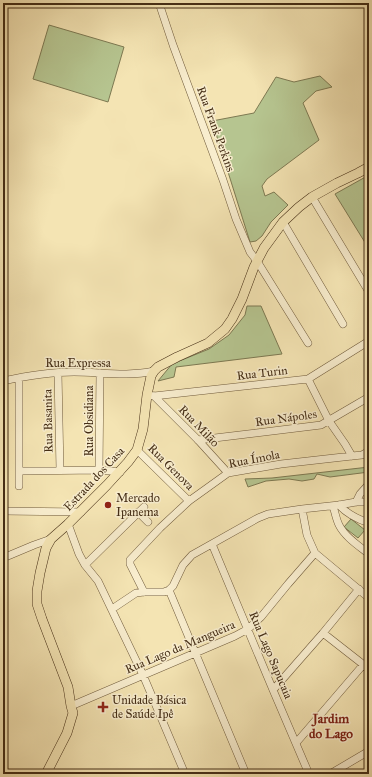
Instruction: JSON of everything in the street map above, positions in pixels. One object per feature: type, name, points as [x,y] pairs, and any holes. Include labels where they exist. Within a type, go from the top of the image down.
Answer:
[{"type":"main road","points":[[154,371],[158,367],[177,357],[208,343],[225,329],[242,299],[257,260],[267,242],[283,222],[312,197],[369,167]]},
{"type":"main road","name":"Estrada dos Casa","points":[[46,774],[68,733],[73,713],[68,687],[37,604],[37,590],[46,548],[51,539],[81,512],[120,472],[137,450],[141,439],[150,396],[151,376],[154,371]]},
{"type":"main road","points":[[39,774],[58,738],[67,712],[71,706]]},
{"type":"street","name":"Rua Frank Perkins","points":[[159,3],[236,219],[250,252],[257,260],[308,343]]},
{"type":"street","points":[[312,197],[369,292]]},
{"type":"street","points":[[283,222],[343,324]]},
{"type":"street","name":"Rua Turin","points":[[150,396],[308,379],[369,341]]},
{"type":"street","name":"Rua Expressa","points":[[3,381],[58,373],[127,374],[154,371]]},
{"type":"street","name":"Rua Basanita","points":[[58,373],[60,470]]},
{"type":"street","name":"Rua Obsidiana","points":[[99,470],[100,373]]},
{"type":"street","points":[[19,378],[20,486]]},
{"type":"street","points":[[308,379],[329,421],[352,456]]},
{"type":"street","name":"Rua Milão","points":[[150,396],[198,440],[228,473]]},
{"type":"street","name":"Rua Nápoles","points":[[198,440],[321,425],[369,397]]},
{"type":"street","name":"Rua Genova","points":[[137,450],[189,501]]},
{"type":"street","name":"Rua Ímola","points":[[144,592],[130,564],[130,560],[189,501],[228,473],[281,464],[352,456],[369,451]]},
{"type":"street","points":[[20,471],[99,470],[120,472]]},
{"type":"street","points":[[356,502],[360,494],[369,484]]},
{"type":"street","points":[[112,609],[136,593],[164,592],[169,590],[173,586],[183,565],[188,559],[258,518],[268,514],[302,509],[336,506],[356,502],[369,502]]},
{"type":"street","points":[[336,506],[358,519],[369,523]]},
{"type":"street","points":[[336,506],[336,518],[340,526],[347,535],[369,554]]},
{"type":"street","points":[[85,565],[141,509],[148,522]]},
{"type":"street","points":[[302,509],[307,535],[315,553],[369,598]]},
{"type":"street","points":[[3,511],[81,512]]},
{"type":"street","points":[[68,524],[79,554],[85,565],[98,581],[143,675],[185,774]]},
{"type":"street","points":[[3,558],[34,544],[51,539]]},
{"type":"street","name":"Rua Lago Sapucaia","points":[[212,544],[309,774]]},
{"type":"street","name":"Rua Lago da Mangueira","points":[[71,706],[248,629],[262,617],[315,553]]},
{"type":"street","points":[[273,690],[359,589]]},
{"type":"street","points":[[169,590],[245,772],[237,774]]},
{"type":"street","points":[[296,743],[366,667],[323,632]]},
{"type":"street","points":[[330,774],[369,751]]},
{"type":"green space","points":[[49,25],[124,47],[108,102],[33,79]]},
{"type":"green space","points":[[320,76],[332,87],[316,91],[303,103],[319,140],[267,179],[262,186],[265,196],[274,192],[288,205],[271,222],[262,236],[256,241],[250,242],[212,121],[254,113],[276,77],[294,82]]},
{"type":"green space","points":[[369,175],[369,249],[335,194]]},
{"type":"green space","points":[[247,306],[261,306],[282,354],[176,367],[174,377],[158,381],[172,364],[209,349],[229,335],[245,315]]},
{"type":"green space","points":[[369,467],[369,472],[330,477],[317,474],[314,479],[302,481],[289,479],[266,481],[248,487],[245,479],[272,478]]},
{"type":"green space","points":[[351,519],[365,530],[358,538],[344,527]]},
{"type":"place","name":"Mercado Ipanema","points":[[108,505]]},
{"type":"place","name":"Unidade Básica de Saúde Ipê","points":[[103,707]]},
{"type":"district","name":"Jardim do Lago","points":[[331,726]]}]
